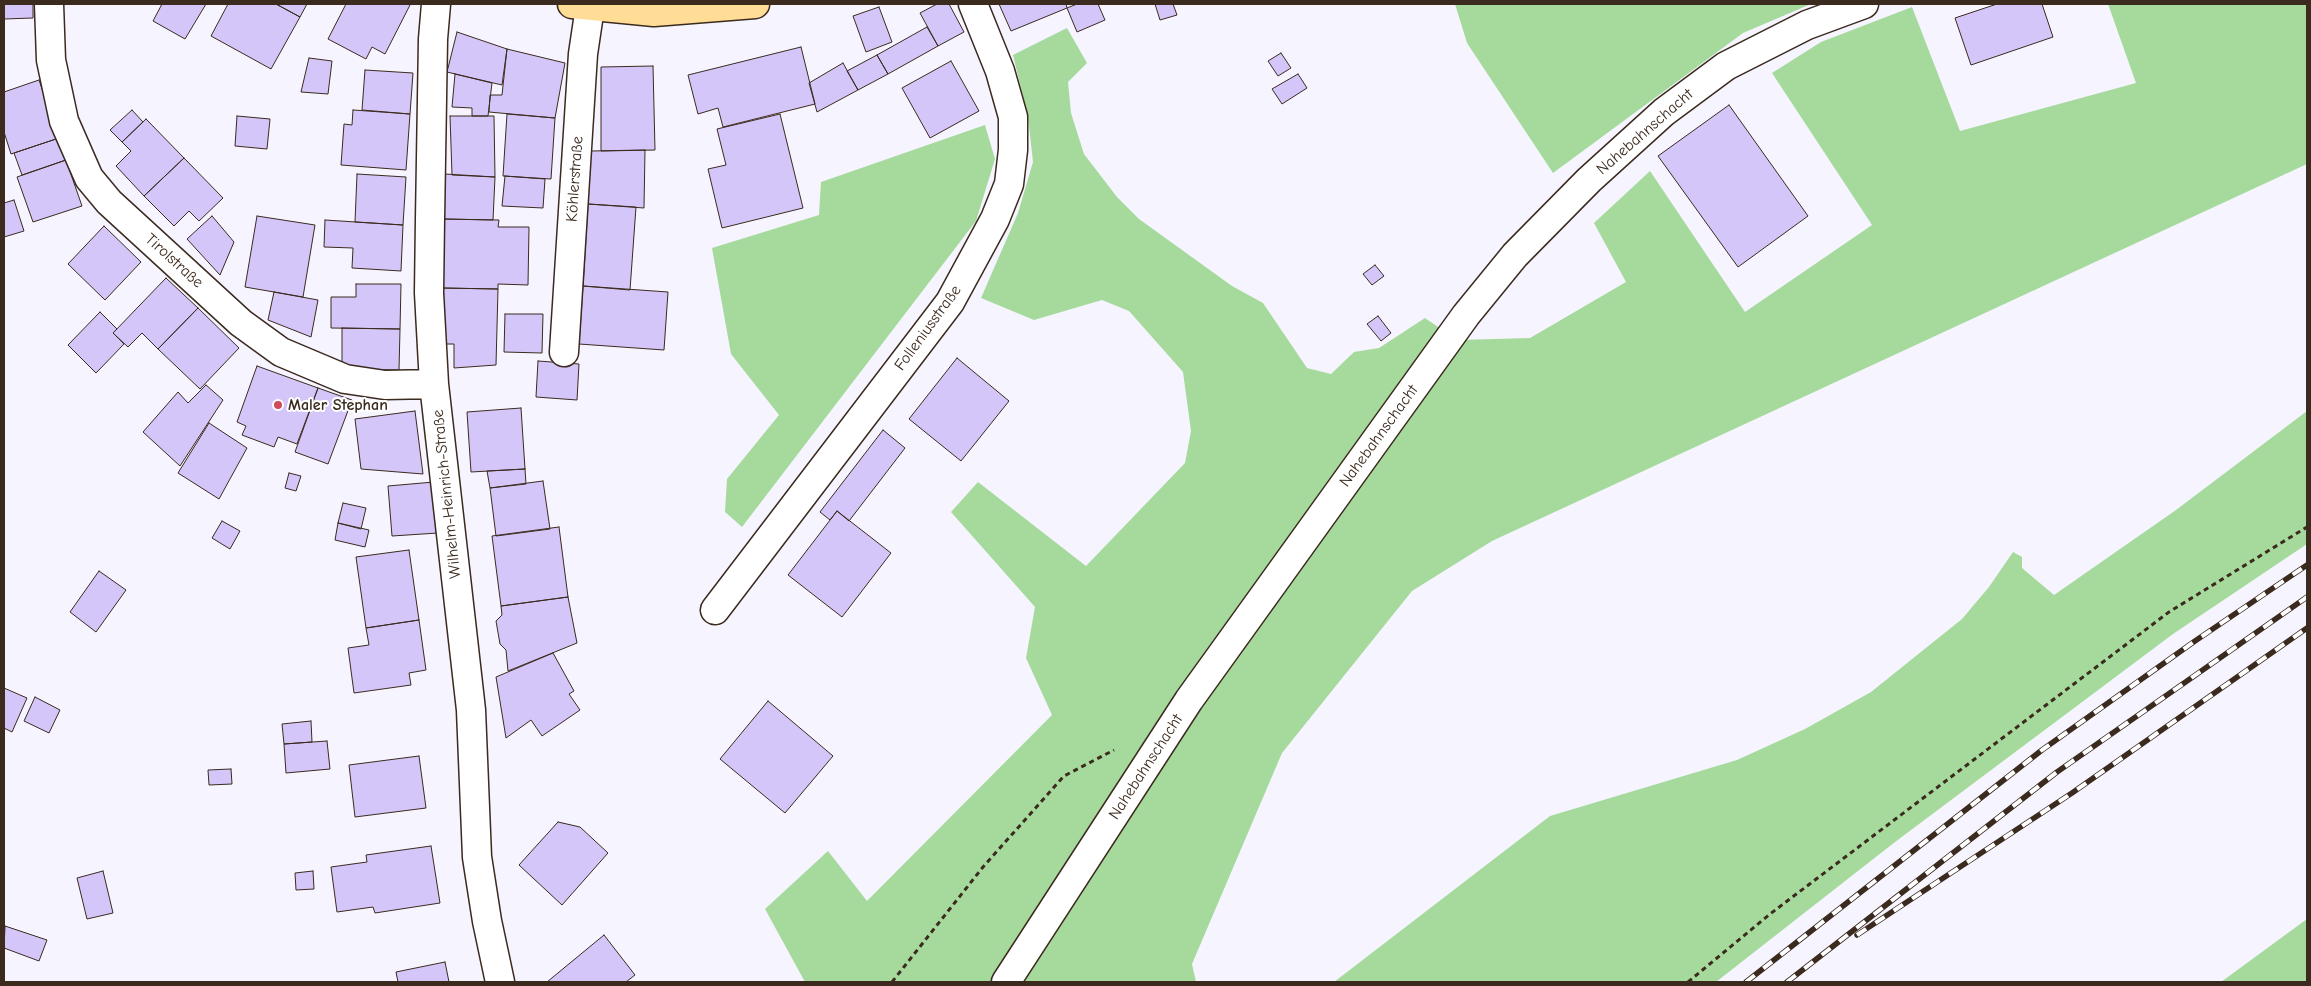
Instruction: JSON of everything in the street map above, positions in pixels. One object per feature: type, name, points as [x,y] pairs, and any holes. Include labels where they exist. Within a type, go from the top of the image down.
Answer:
[{"type":"main road","points":[[581,5],[655,8],[755,4]]},
{"type":"street","name":"Tirolstraße","points":[[49,4],[51,60],[64,122],[89,178],[109,202],[241,323],[282,352],[344,379],[384,385],[434,384]]},
{"type":"street","name":"Wilhelm-Heinrich-Straße","points":[[436,4],[433,39],[429,293],[434,384],[471,710],[477,857],[487,921],[500,982]]},
{"type":"street","name":"Folleniusstraße","points":[[715,610],[950,302],[995,219],[1009,184],[1013,150],[1013,117],[1000,71],[973,4]]},
{"type":"street","name":"Nahebahnschacht","points":[[1006,982],[1189,700],[1466,315],[1515,255],[1589,180],[1664,112],[1726,66],[1807,26],[1864,4]]},
{"type":"street","name":"Köhlerstraße","points":[[564,352],[583,54],[581,5]]},
{"type":"path","points":[[1688,982],[1770,914],[2169,612],[2307,527]]},
{"type":"path","points":[[892,982],[983,867],[1064,776],[1119,748]]},
{"type":"green space","points":[[1455,4],[1811,4],[1743,33],[1553,173],[1467,43]]},
{"type":"green space","points":[[2108,4],[2307,4],[2307,164],[1492,541],[1412,591],[1282,753],[1192,964],[1196,982],[805,982],[765,909],[828,851],[867,901],[1052,715],[1026,658],[1035,607],[951,512],[978,482],[1086,566],[1185,463],[1191,431],[1183,372],[1129,311],[1102,300],[1034,320],[981,298],[1018,213],[1033,162],[1028,117],[1013,55],[1067,28],[1087,63],[1068,82],[1071,113],[1084,154],[1117,197],[1139,219],[1232,286],[1263,303],[1307,368],[1331,374],[1354,352],[1379,348],[1425,318],[1457,340],[1530,338],[1626,282],[1594,223],[1650,171],[1745,312],[1872,225],[1772,73],[1821,42],[1912,7],[1960,131],[2136,83]]},
{"type":"green space","points":[[985,125],[995,159],[976,221],[742,527],[725,512],[727,479],[779,415],[731,354],[712,248],[819,215],[821,182]]},
{"type":"green space","points":[[2307,411],[2307,544],[2173,634],[1895,842],[1716,982],[1334,982],[1550,816],[1737,760],[1805,729],[1871,692],[1962,619],[1989,587],[2013,552],[2022,557],[2022,568],[2054,595],[2176,510]]},
{"type":"green space","points":[[2307,919],[2307,982],[2221,982]]},
{"type":"building","points":[[4,4],[33,4],[33,18],[4,19]]},
{"type":"building","points":[[162,4],[206,4],[185,39],[153,21]]},
{"type":"building","points":[[228,4],[276,4],[300,17],[271,69],[211,36]]},
{"type":"building","points":[[276,4],[307,4],[300,17]]},
{"type":"building","points":[[346,4],[410,5],[385,54],[372,47],[366,59],[328,39]]},
{"type":"building","points":[[937,4],[949,4],[964,32],[938,46],[920,13]]},
{"type":"building","points":[[999,4],[1066,4],[1067,8],[1011,31]]},
{"type":"building","points":[[1077,4],[1098,4],[1105,20],[1077,32],[1067,8]]},
{"type":"building","points":[[1155,4],[1173,4],[1177,15],[1160,20]]},
{"type":"building","points":[[1997,4],[2042,4],[2053,37],[1971,65],[1955,18]]},
{"type":"building","points":[[879,7],[892,42],[866,52],[853,16]]},
{"type":"building","points":[[927,27],[938,46],[888,74],[877,55]]},
{"type":"building","points":[[457,32],[507,49],[502,85],[447,72]]},
{"type":"building","points":[[801,47],[815,104],[723,127],[718,108],[698,114],[688,75]]},
{"type":"building","points":[[507,49],[565,63],[555,118],[489,112],[490,95],[502,95]]},
{"type":"building","points":[[1281,53],[1291,68],[1278,76],[1268,61]]},
{"type":"building","points":[[877,55],[888,74],[858,90],[847,71]]},
{"type":"building","points":[[309,58],[332,61],[328,94],[301,92]]},
{"type":"building","points":[[951,61],[979,111],[930,138],[902,88]]},
{"type":"building","points":[[843,63],[858,90],[817,112],[809,83]]},
{"type":"building","points":[[653,66],[655,150],[601,151],[601,67]]},
{"type":"building","points":[[365,70],[413,73],[410,114],[362,110]]},
{"type":"building","points":[[455,74],[492,83],[488,116],[472,116],[472,108],[452,107]]},
{"type":"building","points":[[1298,74],[1307,88],[1282,104],[1272,89]]},
{"type":"building","points":[[39,80],[59,138],[11,154],[4,132],[4,92]]},
{"type":"building","points":[[1729,105],[1808,216],[1738,267],[1658,156]]},
{"type":"building","points":[[132,110],[143,122],[122,142],[110,130]]},
{"type":"building","points":[[353,110],[410,114],[406,170],[341,165],[344,124],[352,125]]},
{"type":"building","points":[[507,114],[555,118],[551,179],[503,176]]},
{"type":"building","points":[[780,114],[803,208],[722,228],[708,169],[726,165],[717,129]]},
{"type":"building","points":[[237,116],[270,119],[267,149],[235,146]]},
{"type":"building","points":[[450,116],[494,116],[495,177],[452,175]]},
{"type":"building","points":[[146,119],[184,158],[144,196],[116,166],[131,151],[122,142]]},
{"type":"building","points":[[59,138],[66,160],[22,175],[14,153]]},
{"type":"building","points":[[645,150],[644,208],[588,204],[591,151]]},
{"type":"building","points":[[184,158],[223,198],[199,221],[189,211],[174,226],[144,196]]},
{"type":"building","points":[[66,160],[82,206],[33,222],[17,177]]},
{"type":"building","points":[[357,174],[406,177],[403,225],[355,222]]},
{"type":"building","points":[[445,174],[495,177],[493,220],[443,219]]},
{"type":"building","points":[[505,176],[545,179],[543,208],[502,206]]},
{"type":"building","points":[[14,200],[24,231],[4,237],[4,203]]},
{"type":"building","points":[[588,204],[636,207],[630,290],[583,286]]},
{"type":"building","points":[[212,216],[234,242],[220,275],[187,239]]},
{"type":"building","points":[[257,216],[315,225],[303,297],[245,287]]},
{"type":"building","points":[[443,219],[499,220],[498,227],[529,227],[528,285],[498,284],[498,289],[442,288]]},
{"type":"building","points":[[325,220],[403,225],[401,271],[352,268],[353,248],[324,247]]},
{"type":"building","points":[[104,226],[141,262],[105,300],[68,264]]},
{"type":"building","points":[[1375,265],[1384,276],[1372,285],[1363,274]]},
{"type":"building","points":[[166,278],[198,308],[158,349],[142,333],[128,347],[113,333]]},
{"type":"building","points":[[356,284],[401,284],[400,329],[331,328],[331,297],[356,297]]},
{"type":"building","points":[[583,286],[668,292],[664,350],[579,344]]},
{"type":"building","points":[[442,288],[498,289],[496,365],[454,368],[454,344],[444,344]]},
{"type":"building","points":[[274,292],[318,300],[311,337],[268,320]]},
{"type":"building","points":[[198,308],[239,348],[200,389],[158,349]]},
{"type":"building","points":[[100,312],[117,329],[113,333],[124,344],[96,373],[68,345]]},
{"type":"building","points":[[505,314],[543,314],[542,353],[504,352]]},
{"type":"building","points":[[1378,316],[1391,333],[1381,341],[1367,324]]},
{"type":"building","points":[[342,328],[400,329],[399,370],[342,369]]},
{"type":"building","points":[[957,358],[1009,401],[961,461],[909,419]]},
{"type":"building","points":[[538,361],[579,364],[577,400],[536,397]]},
{"type":"building","name":"Maler Stephan","points":[[257,366],[318,388],[297,444],[278,437],[274,447],[242,435],[246,426],[237,422]]},
{"type":"building","points":[[206,385],[223,400],[180,466],[143,432],[178,392],[188,403]]},
{"type":"building","points":[[318,388],[352,400],[328,464],[295,452]]},
{"type":"building","points":[[521,408],[525,469],[471,472],[467,412]]},
{"type":"building","points":[[415,411],[423,474],[361,469],[355,419]]},
{"type":"building","points":[[209,423],[247,448],[219,499],[178,473]]},
{"type":"building","points":[[883,430],[905,448],[849,521],[837,511],[830,520],[820,512]]},
{"type":"building","points":[[525,469],[526,484],[490,488],[487,471]]},
{"type":"building","points":[[289,473],[301,476],[296,491],[285,488]]},
{"type":"building","points":[[543,481],[550,529],[496,536],[490,488]]},
{"type":"building","points":[[434,482],[438,533],[392,536],[388,486]]},
{"type":"building","points":[[343,503],[366,508],[361,529],[338,523]]},
{"type":"building","points":[[837,511],[891,553],[842,617],[788,575]]},
{"type":"building","points":[[222,521],[240,531],[230,549],[212,538]]},
{"type":"building","points":[[338,523],[369,530],[365,547],[335,540]]},
{"type":"building","points":[[559,527],[568,597],[501,606],[492,536]]},
{"type":"building","points":[[409,550],[419,620],[366,628],[356,557]]},
{"type":"building","points":[[99,571],[126,590],[96,632],[70,612]]},
{"type":"building","points":[[568,597],[577,643],[508,671],[506,650],[500,644],[496,621],[502,615],[501,606]]},
{"type":"building","points":[[419,620],[426,670],[409,673],[411,685],[354,693],[348,648],[369,645],[366,628]]},
{"type":"building","points":[[553,653],[574,691],[569,694],[580,710],[542,736],[531,720],[506,738],[496,677]]},
{"type":"building","points":[[4,688],[27,698],[12,732],[4,728]]},
{"type":"building","points":[[35,697],[60,710],[49,733],[24,721]]},
{"type":"building","points":[[768,701],[833,756],[785,813],[720,759]]},
{"type":"building","points":[[311,721],[312,742],[284,744],[282,724]]},
{"type":"building","points":[[327,741],[330,769],[286,773],[284,744]]},
{"type":"building","points":[[419,756],[426,808],[355,817],[349,765]]},
{"type":"building","points":[[231,769],[232,784],[209,785],[208,770]]},
{"type":"building","points":[[558,822],[580,827],[608,853],[562,905],[519,865]]},
{"type":"building","points":[[431,846],[440,903],[375,913],[373,907],[337,912],[331,867],[367,862],[366,855]]},
{"type":"building","points":[[103,871],[113,913],[87,919],[77,878]]},
{"type":"building","points":[[313,871],[314,889],[296,890],[295,873]]},
{"type":"building","points":[[5,926],[47,940],[39,961],[4,948]]},
{"type":"building","points":[[604,935],[635,975],[626,982],[547,982]]},
{"type":"building","points":[[445,962],[449,982],[398,982],[396,972]]},
{"type":"railway","points":[[1746,982],[2042,750],[2195,641],[2307,565]]},
{"type":"railway","points":[[1787,982],[2057,772],[2307,597]]},
{"type":"railway","points":[[1857,935],[2072,793],[2307,628]]},
{"type":"place","name":"Maler Stephan","points":[[278,405]]}]
